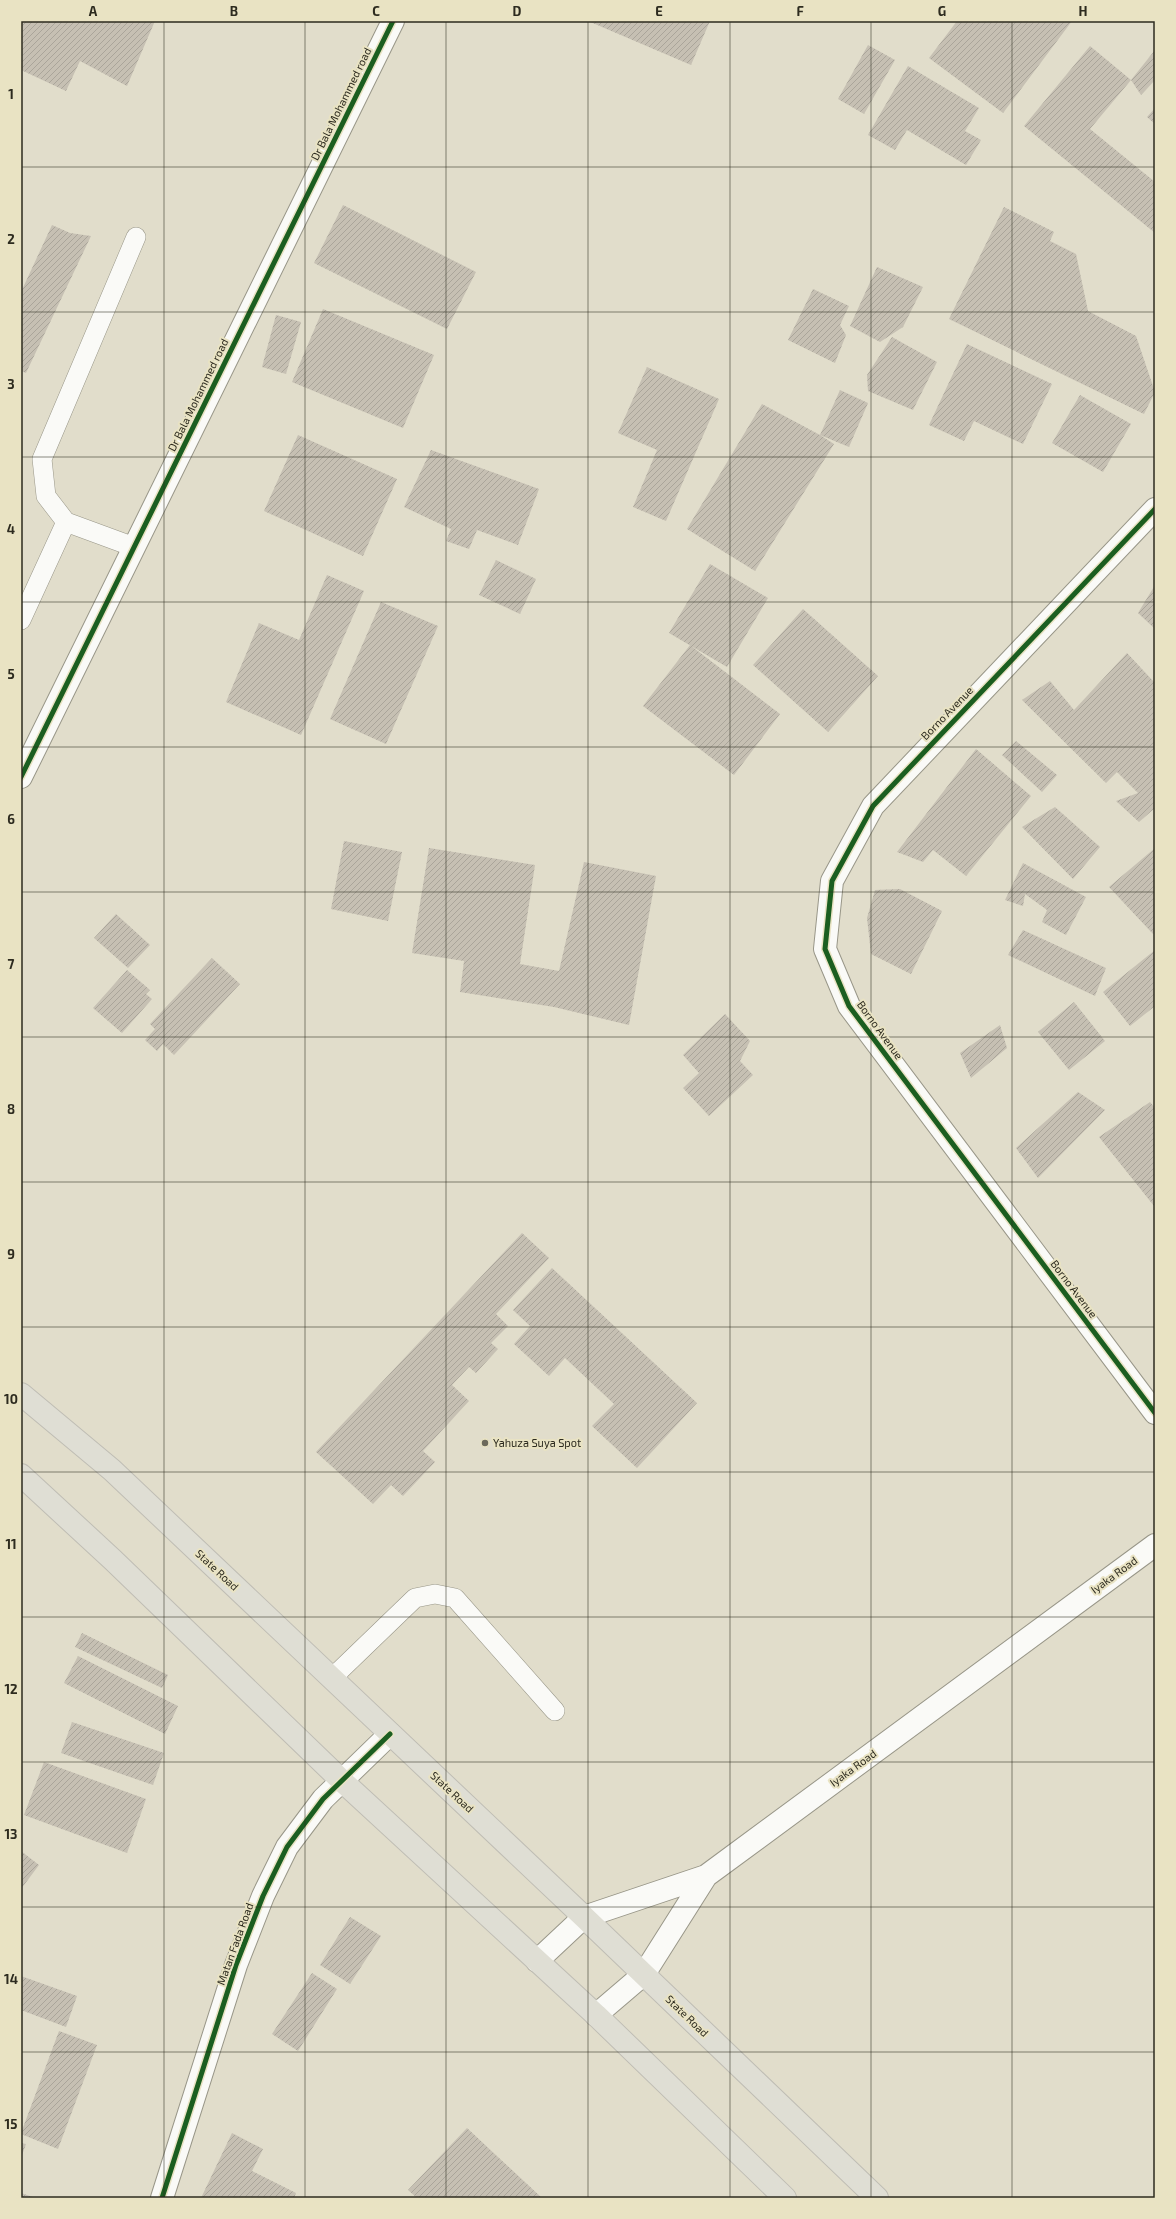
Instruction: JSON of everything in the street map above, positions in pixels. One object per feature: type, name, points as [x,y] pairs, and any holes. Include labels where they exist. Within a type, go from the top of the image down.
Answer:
[{"type":"main road","name":"State Road","points":[[21,1394],[112,1470],[584,1916],[877,2198]]},
{"type":"main road","points":[[21,1475],[113,1560],[342,1780],[596,2015],[785,2198]]},
{"type":"street","name":"Dr Bala Mohammed road","points":[[21,777],[393,21]]},
{"type":"street","name":"Borno Avenue","points":[[1155,509],[873,806],[832,881],[825,949],[849,1006],[1155,1413]]},
{"type":"street","name":"Iyaka Road","points":[[537,1961],[584,1916],[706,1876],[1155,1545]]},
{"type":"street","name":"Matan Fada Road","points":[[162,2198],[236,1965],[263,1896],[287,1847],[323,1799],[390,1734]]},
{"type":"street","points":[[596,2015],[644,1974],[706,1876]]},
{"type":"lane","points":[[134,547],[66,522],[46,496],[42,459],[136,237]]},
{"type":"lane","points":[[21,620],[66,522]]},
{"type":"lane","points":[[332,1678],[414,1598],[435,1594],[455,1598],[555,1711]]},
{"type":"building","points":[[21,21],[155,21],[127,86],[80,61],[66,91],[21,70]]},
{"type":"building","points":[[588,21],[710,21],[691,65]]},
{"type":"building","points":[[957,21],[1072,21],[1003,113],[929,58]]},
{"type":"building","points":[[868,45],[895,60],[864,114],[838,99]]},
{"type":"building","points":[[1090,46],[1131,80],[1090,129],[1155,182],[1155,233],[1024,126]]},
{"type":"building","points":[[1155,50],[1155,80],[1141,95],[1131,80]]},
{"type":"building","points":[[908,66],[979,108],[965,131],[981,140],[966,165],[907,130],[895,150],[868,135]]},
{"type":"building","points":[[1155,108],[1155,124],[1147,117]]},
{"type":"building","points":[[343,205],[476,272],[447,329],[314,263]]},
{"type":"building","points":[[1004,207],[1054,232],[1050,241],[1076,254],[1088,311],[1136,336],[1155,392],[1144,414],[949,319]]},
{"type":"building","points":[[52,225],[70,233],[91,236],[26,373],[21,371],[21,292]]},
{"type":"building","points":[[877,267],[923,287],[903,327],[880,342],[850,326]]},
{"type":"building","points":[[813,289],[849,306],[840,325],[846,335],[835,363],[788,340]]},
{"type":"building","points":[[323,309],[434,355],[403,428],[292,382]]},
{"type":"building","points":[[276,315],[301,322],[286,374],[262,367]]},
{"type":"building","points":[[892,337],[937,362],[913,410],[868,391],[867,375]]},
{"type":"building","points":[[967,344],[1052,384],[1023,444],[974,421],[964,441],[929,425]]},
{"type":"building","points":[[647,367],[719,399],[666,521],[633,507],[657,450],[618,433]]},
{"type":"building","points":[[840,390],[868,403],[849,447],[820,435]]},
{"type":"building","points":[[1080,395],[1131,424],[1103,472],[1052,443]]},
{"type":"building","points":[[762,404],[834,444],[755,571],[687,529]]},
{"type":"building","points":[[298,435],[397,479],[363,556],[264,511]]},
{"type":"building","points":[[431,450],[539,489],[518,545],[477,530],[469,549],[446,541],[451,529],[404,507]]},
{"type":"building","points":[[496,560],[536,579],[520,614],[479,595]]},
{"type":"building","points":[[710,564],[768,598],[727,667],[669,633]]},
{"type":"building","points":[[327,575],[364,591],[301,735],[226,702],[259,623],[299,640]]},
{"type":"building","points":[[1155,585],[1155,629],[1138,613]]},
{"type":"building","points":[[381,602],[438,626],[386,744],[330,719]]},
{"type":"building","points":[[803,609],[878,676],[828,732],[753,665]]},
{"type":"building","points":[[690,645],[780,714],[734,775],[643,706]]},
{"type":"building","points":[[1127,653],[1155,683],[1155,808],[1139,822],[1116,801],[1138,793],[1117,772],[1106,783],[1022,700],[1050,681],[1074,710]]},
{"type":"building","points":[[1016,741],[1057,775],[1042,792],[1002,755]]},
{"type":"building","points":[[976,749],[1031,796],[966,876],[933,850],[923,862],[897,852]]},
{"type":"building","points":[[1055,807],[1100,847],[1073,879],[1022,827]]},
{"type":"building","points":[[344,841],[402,852],[388,921],[331,909]]},
{"type":"building","points":[[429,848],[535,865],[520,964],[559,971],[584,862],[656,876],[629,1025],[554,1007],[460,992],[464,961],[412,953]]},
{"type":"building","points":[[1155,848],[1155,933],[1153,934],[1109,887]]},
{"type":"building","points":[[1023,863],[1086,897],[1066,935],[1042,922],[1047,910],[1025,894],[1023,906],[1005,900]]},
{"type":"building","points":[[900,889],[942,911],[911,974],[871,954],[867,918],[875,890]]},
{"type":"building","points":[[116,914],[150,945],[128,968],[94,938]]},
{"type":"building","points":[[1023,930],[1106,968],[1095,996],[1008,955]]},
{"type":"building","points":[[1155,950],[1155,1006],[1130,1026],[1103,992]]},
{"type":"building","points":[[212,958],[240,984],[174,1055],[163,1044],[157,1051],[145,1040],[155,1029],[150,1024]]},
{"type":"building","points":[[127,970],[150,990],[146,994],[152,999],[122,1033],[93,1008]]},
{"type":"building","points":[[1074,1002],[1105,1041],[1069,1070],[1038,1032]]},
{"type":"building","points":[[725,1014],[750,1041],[740,1061],[753,1075],[709,1116],[683,1088],[699,1073],[683,1055]]},
{"type":"building","points":[[1000,1025],[1007,1048],[971,1078],[960,1053]]},
{"type":"building","points":[[1078,1092],[1105,1110],[1038,1178],[1016,1148]]},
{"type":"building","points":[[1150,1102],[1155,1108],[1154,1206],[1099,1137]]},
{"type":"building","points":[[522,1233],[549,1258],[496,1314],[508,1326],[491,1343],[498,1349],[476,1373],[469,1367],[452,1385],[469,1401],[423,1451],[435,1462],[403,1496],[391,1485],[373,1504],[316,1452]]},
{"type":"building","points":[[552,1268],[697,1403],[637,1468],[592,1426],[614,1404],[565,1358],[549,1376],[514,1344],[530,1326],[513,1310]]},
{"type":"building","points":[[82,1633],[168,1675],[162,1688],[75,1647]]},
{"type":"building","points":[[78,1656],[178,1706],[165,1734],[64,1683]]},
{"type":"building","points":[[72,1722],[164,1753],[153,1785],[61,1753]]},
{"type":"building","points":[[44,1762],[146,1799],[127,1853],[24,1815]]},
{"type":"building","points":[[21,1851],[39,1865],[21,1889]]},
{"type":"building","points":[[350,1917],[381,1936],[350,1984],[320,1965]]},
{"type":"building","points":[[312,1973],[337,1989],[298,2051],[272,2034]]},
{"type":"building","points":[[21,1976],[77,1996],[66,2027],[21,2010]]},
{"type":"building","points":[[59,2031],[97,2045],[58,2149],[21,2133]]},
{"type":"building","points":[[467,2128],[542,2198],[417,2198],[408,2190]]},
{"type":"building","points":[[232,2133],[263,2149],[252,2171],[296,2193],[294,2198],[201,2198]]},
{"type":"building","points":[[21,2143],[26,2144],[21,2158]]},
{"type":"building","points":[[21,2193],[36,2198],[21,2198]]},
{"type":"cycle path","points":[[21,777],[393,21]]},
{"type":"cycle path","points":[[1155,509],[873,806],[832,881],[825,949],[849,1006],[1155,1413]]},
{"type":"cycle path","points":[[162,2198],[236,1965],[263,1896],[287,1847],[323,1799],[390,1734]]},
{"type":"place","name":"Yahuza Suya Spot","points":[[485,1443]]}]
